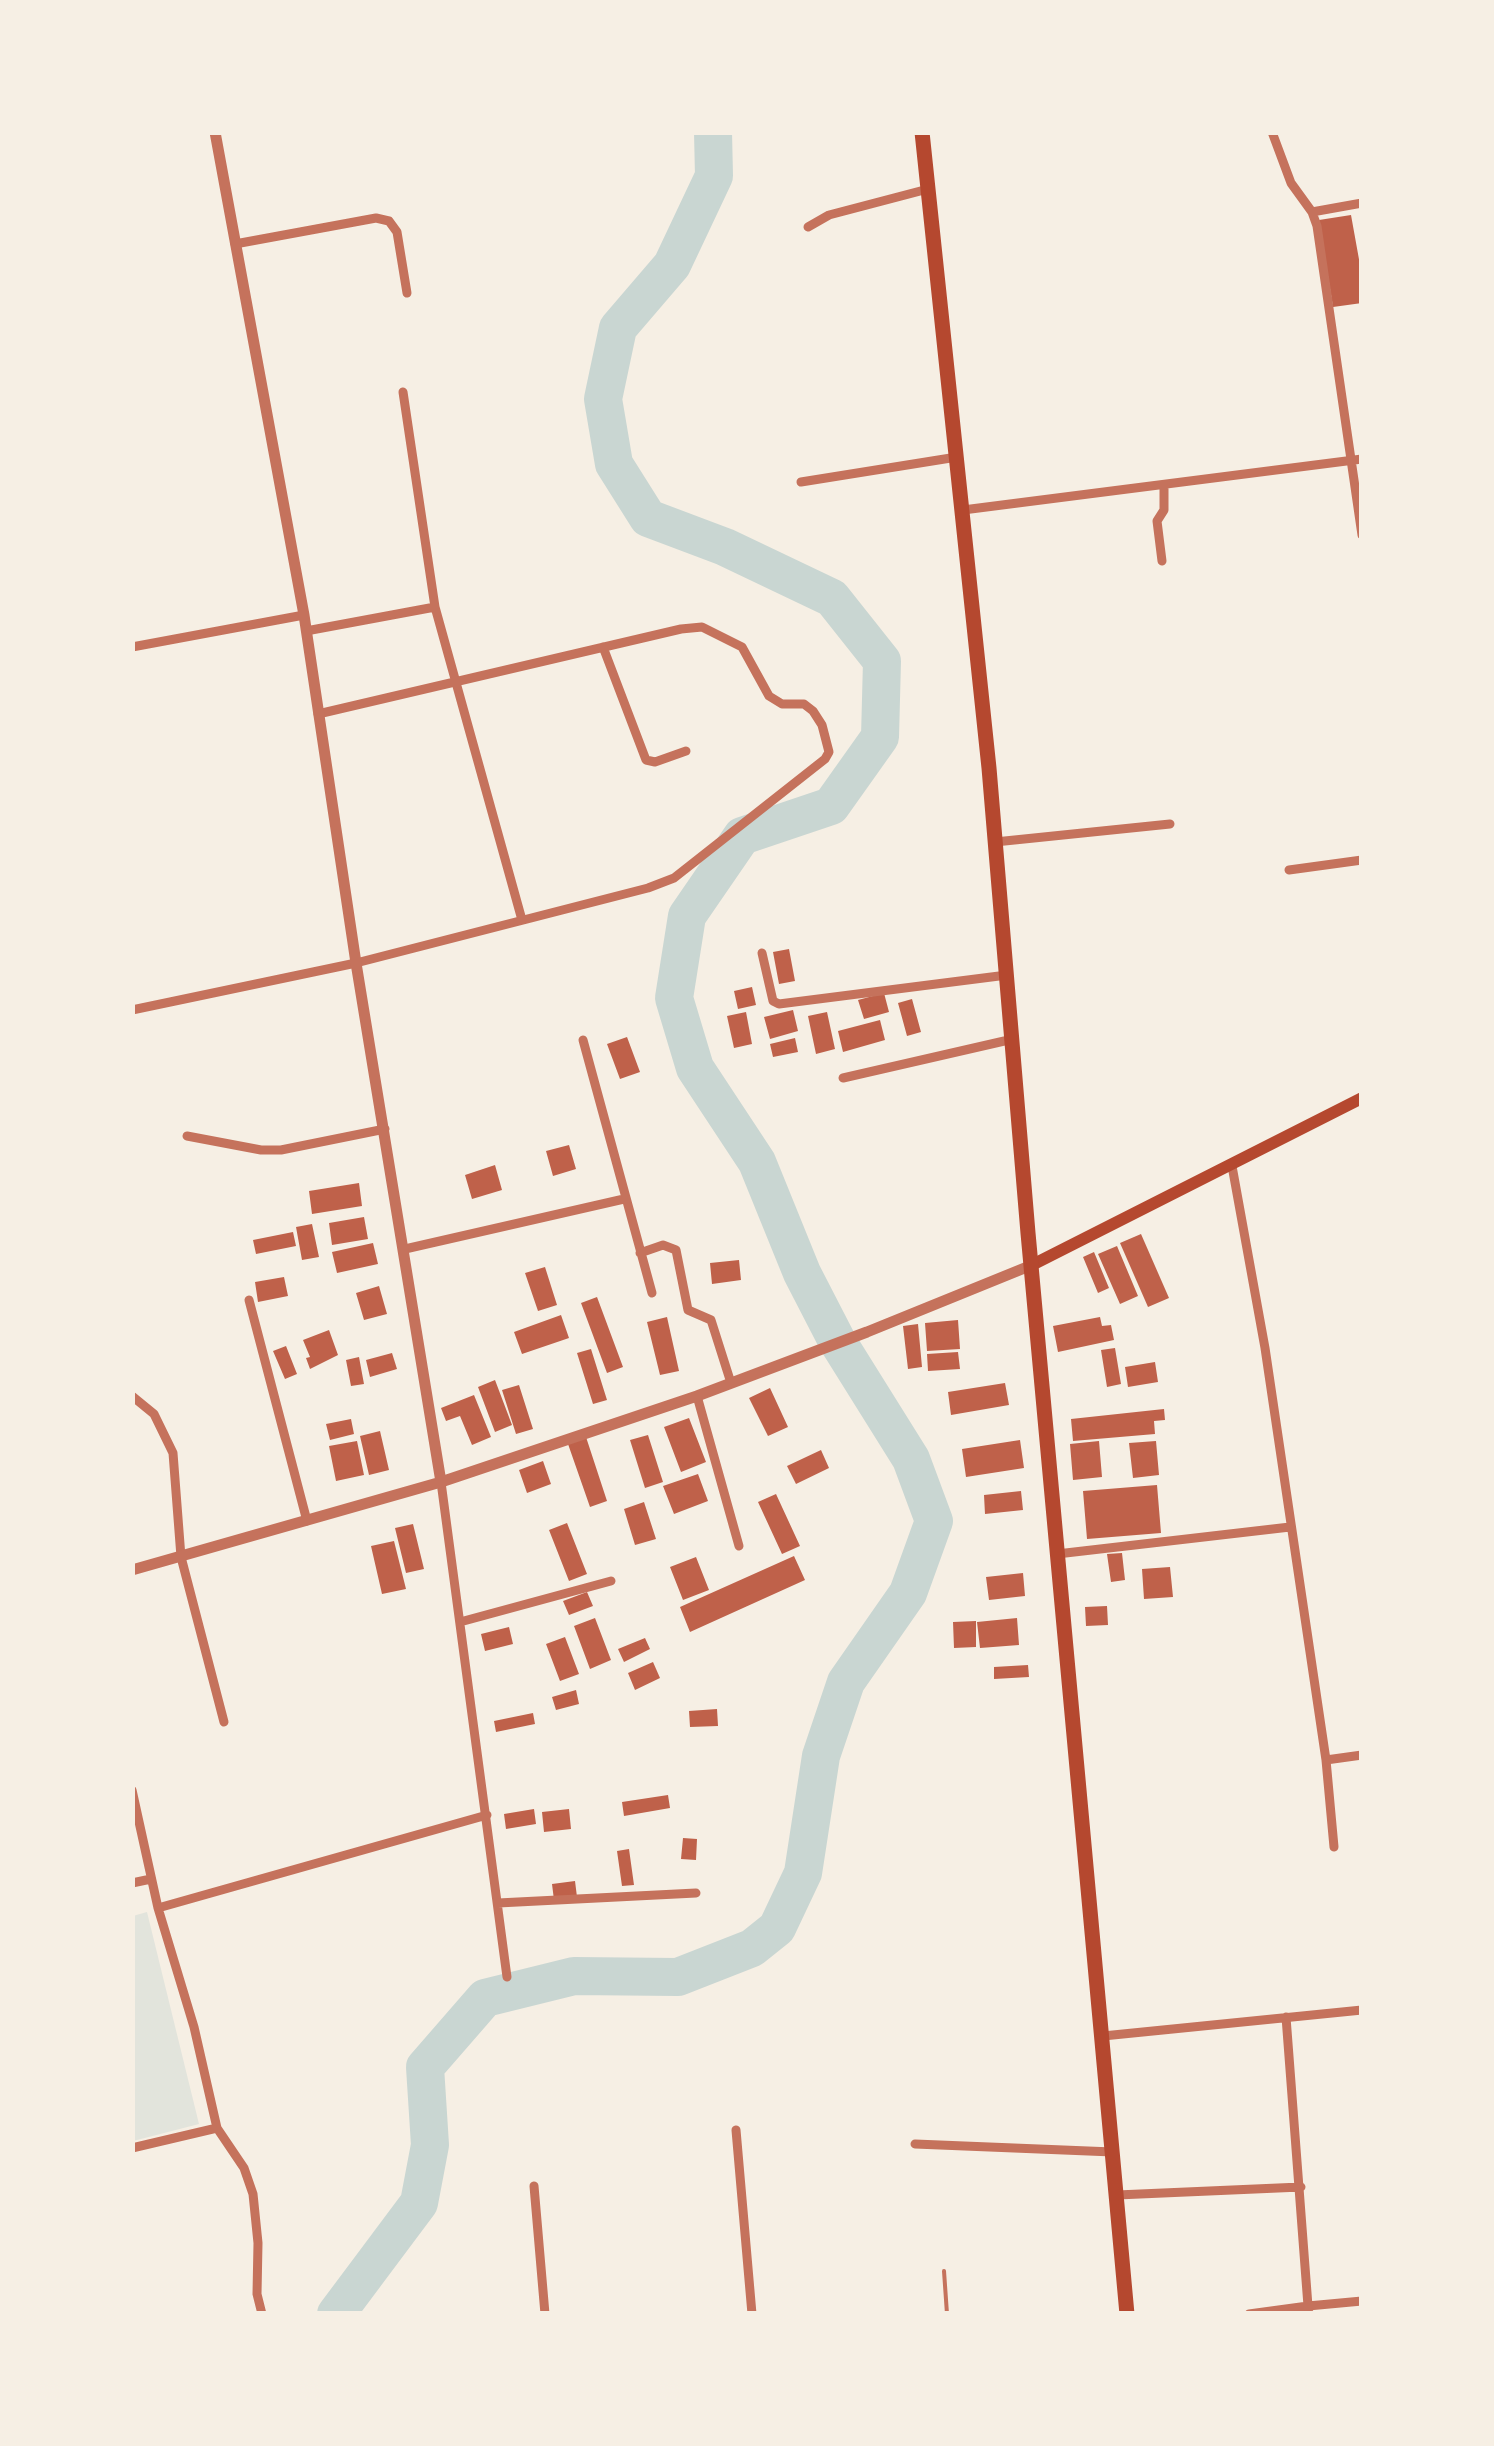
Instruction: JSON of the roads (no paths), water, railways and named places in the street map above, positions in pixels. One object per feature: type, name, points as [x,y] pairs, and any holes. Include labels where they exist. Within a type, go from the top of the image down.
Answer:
[{"type":"highway","points":[[922,132],[996,842],[1127,2314]]},
{"type":"main road","points":[[1032,1264],[1362,1098]]},
{"type":"street","points":[[215,132],[304,615],[356,963],[442,1482],[507,1978]]},
{"type":"street","points":[[1272,132],[1292,184],[1318,226],[1357,460],[1362,536]]},
{"type":"street","points":[[808,227],[829,215],[928,190]]},
{"type":"street","points":[[1312,212],[1362,204]]},
{"type":"street","points":[[236,244],[376,218],[389,221],[397,232],[407,293]]},
{"type":"street","points":[[403,392],[435,607],[522,920]]},
{"type":"street","points":[[800,482],[958,457]]},
{"type":"street","points":[[963,510],[1357,460]]},
{"type":"street","points":[[1162,561],[1157,521],[1164,510],[1164,486]]},
{"type":"street","points":[[306,631],[435,607]]},
{"type":"street","points":[[132,647],[304,615]]},
{"type":"street","points":[[132,1010],[356,963],[674,878],[829,752],[822,725],[813,711],[804,704],[782,704],[769,696],[742,647],[702,627],[318,714]]},
{"type":"street","points":[[603,647],[646,760],[655,762],[686,750]]},
{"type":"street","points":[[996,842],[1170,824]]},
{"type":"street","points":[[1289,870],[1362,860]]},
{"type":"street","points":[[762,954],[773,1001],[779,1004],[1007,974]]},
{"type":"street","points":[[842,1078],[1013,1039]]},
{"type":"street","points":[[583,1040],[652,1293]]},
{"type":"street","points":[[187,1136],[280,1150],[384,1130]]},
{"type":"street","points":[[1232,1166],[1265,1348],[1326,1760],[1334,1848]]},
{"type":"street","points":[[405,1249],[624,1199]]},
{"type":"street","points":[[640,1253],[663,1245],[676,1250],[688,1310],[711,1320],[732,1383]]},
{"type":"street","points":[[132,1570],[442,1482],[697,1396],[1032,1264]]},
{"type":"street","points":[[249,1300],[308,1521]]},
{"type":"street","points":[[132,1396],[154,1414],[173,1452],[181,1557],[224,1722]]},
{"type":"street","points":[[697,1396],[739,1546]]},
{"type":"street","points":[[1057,1554],[1290,1527]]},
{"type":"street","points":[[460,1622],[611,1581]]},
{"type":"street","points":[[1326,1760],[1362,1754]]},
{"type":"street","points":[[132,1790],[158,1908],[194,2028],[217,2128],[244,2168],[253,2194],[258,2243],[257,2294],[262,2314]]},
{"type":"street","points":[[158,1908],[486,1815]]},
{"type":"street","points":[[132,1884],[152,1879]]},
{"type":"street","points":[[498,1903],[696,1893]]},
{"type":"street","points":[[1103,2036],[1362,2010]]},
{"type":"street","points":[[1286,2016],[1308,2310]]},
{"type":"street","points":[[132,2148],[217,2128]]},
{"type":"street","points":[[736,2130],[752,2314]]},
{"type":"street","points":[[914,2144],[1113,2152]]},
{"type":"street","points":[[534,2186],[546,2314]]},
{"type":"street","points":[[1117,2195],[1301,2187]]},
{"type":"street","points":[[1249,2314],[1362,2301]]},
{"type":"lane","points":[[944,2271],[947,2314]]},
{"type":"waterway","points":[[336,2314],[419,2203],[430,2145],[425,2067],[485,1998],[574,1976],[678,1977],[752,1948],[777,1928],[803,1873],[821,1756],[846,1682],[908,1593],[934,1521],[911,1459],[836,1339],[802,1273],[757,1162],[695,1068],[674,998],[687,916],[742,836],[831,806],[880,737],[882,661],[832,598],[725,547],[648,518],[614,464],[603,399],[618,328],[672,265],[714,176],[713,132]]}]
